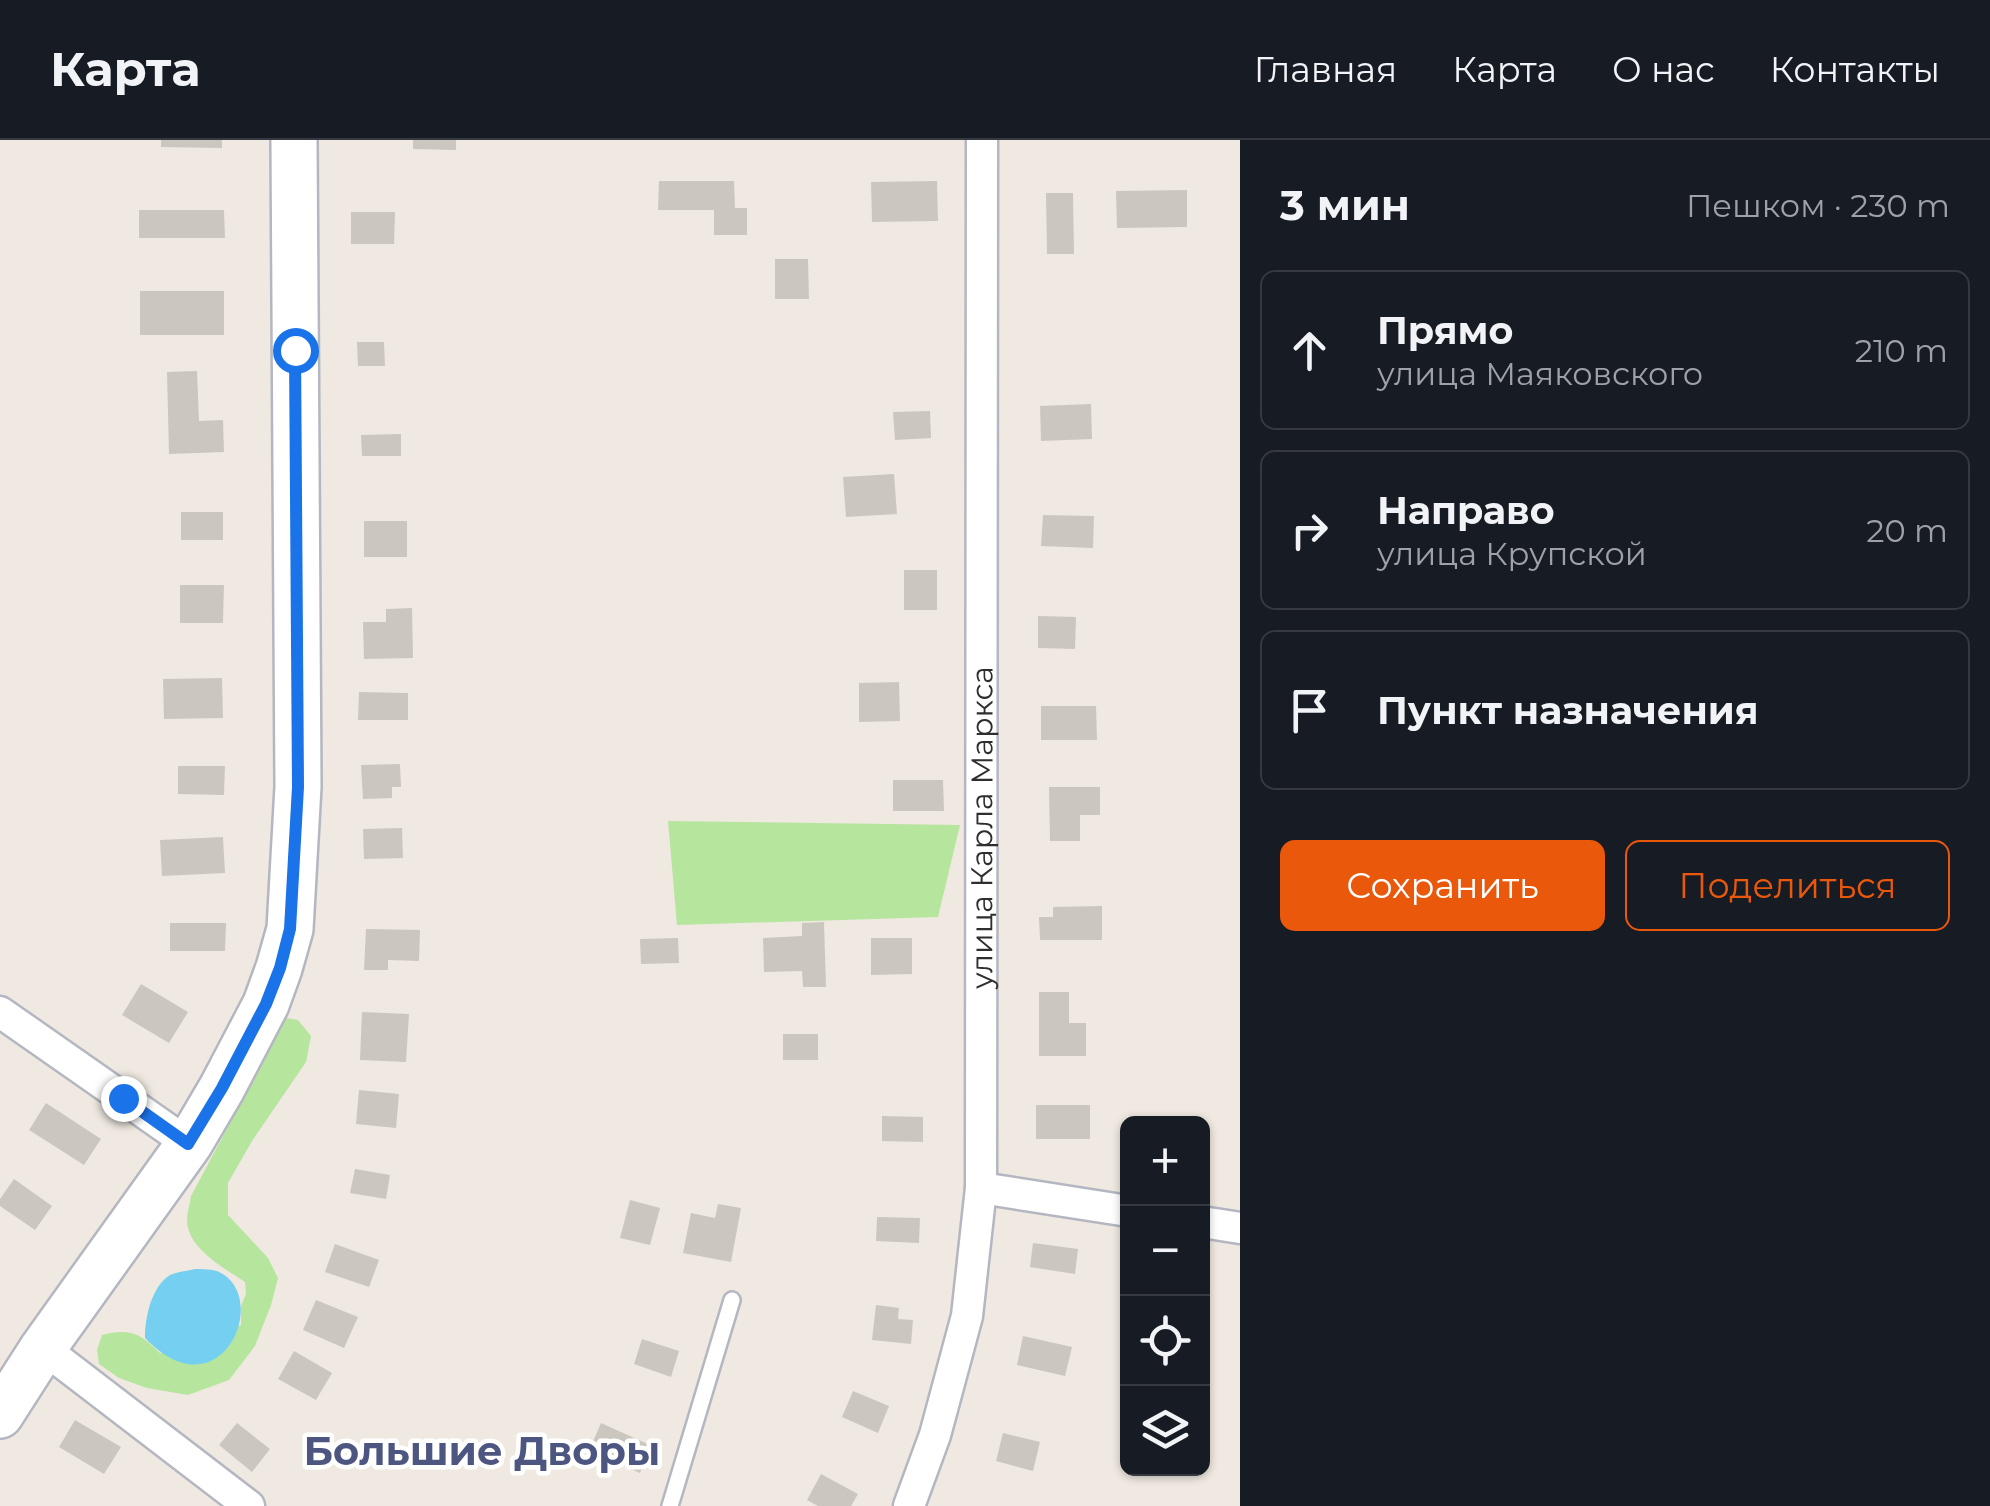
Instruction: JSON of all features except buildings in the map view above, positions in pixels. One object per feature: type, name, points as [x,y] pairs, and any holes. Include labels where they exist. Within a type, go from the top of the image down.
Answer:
[{"type":"street","points":[[0,1414],[188,1144],[222,1088],[266,1004],[290,929],[298,787],[294,140]]},
{"type":"street","name":"улица Карла Маркса","points":[[909,1506],[935,1435],[967,1316],[981,1188],[982,140]]},
{"type":"street","points":[[0,1012],[188,1144]]},
{"type":"street","points":[[981,1188],[1120,1210]]},
{"type":"street","points":[[1210,1223],[1240,1228]]},
{"type":"street","points":[[43,1348],[248,1506]]},
{"type":"lane","points":[[670,1506],[732,1300]]},
{"type":"green space","points":[[668,821],[960,825],[938,917],[677,925]]},
{"type":"green space","points":[[286,1018],[298,1020],[311,1036],[306,1062],[228,1183],[228,1215],[268,1258],[278,1278],[255,1346],[229,1380],[188,1395],[147,1388],[119,1378],[99,1364],[97,1350],[102,1335],[134,1334],[160,1353],[241,1325],[245,1282],[217,1264],[193,1240],[187,1214],[191,1196]]},
{"type":"water","points":[[195,1269],[219,1272],[234,1285],[240,1304],[239,1325],[230,1344],[216,1358],[196,1365],[172,1359],[145,1338],[148,1312],[163,1280]]},
{"type":"district","name":"Большие Дворы","points":[[482,1450]]},
{"type":"route","points":[[123,1098],[188,1144],[266,1004],[290,929],[298,787],[295,350]]}]
